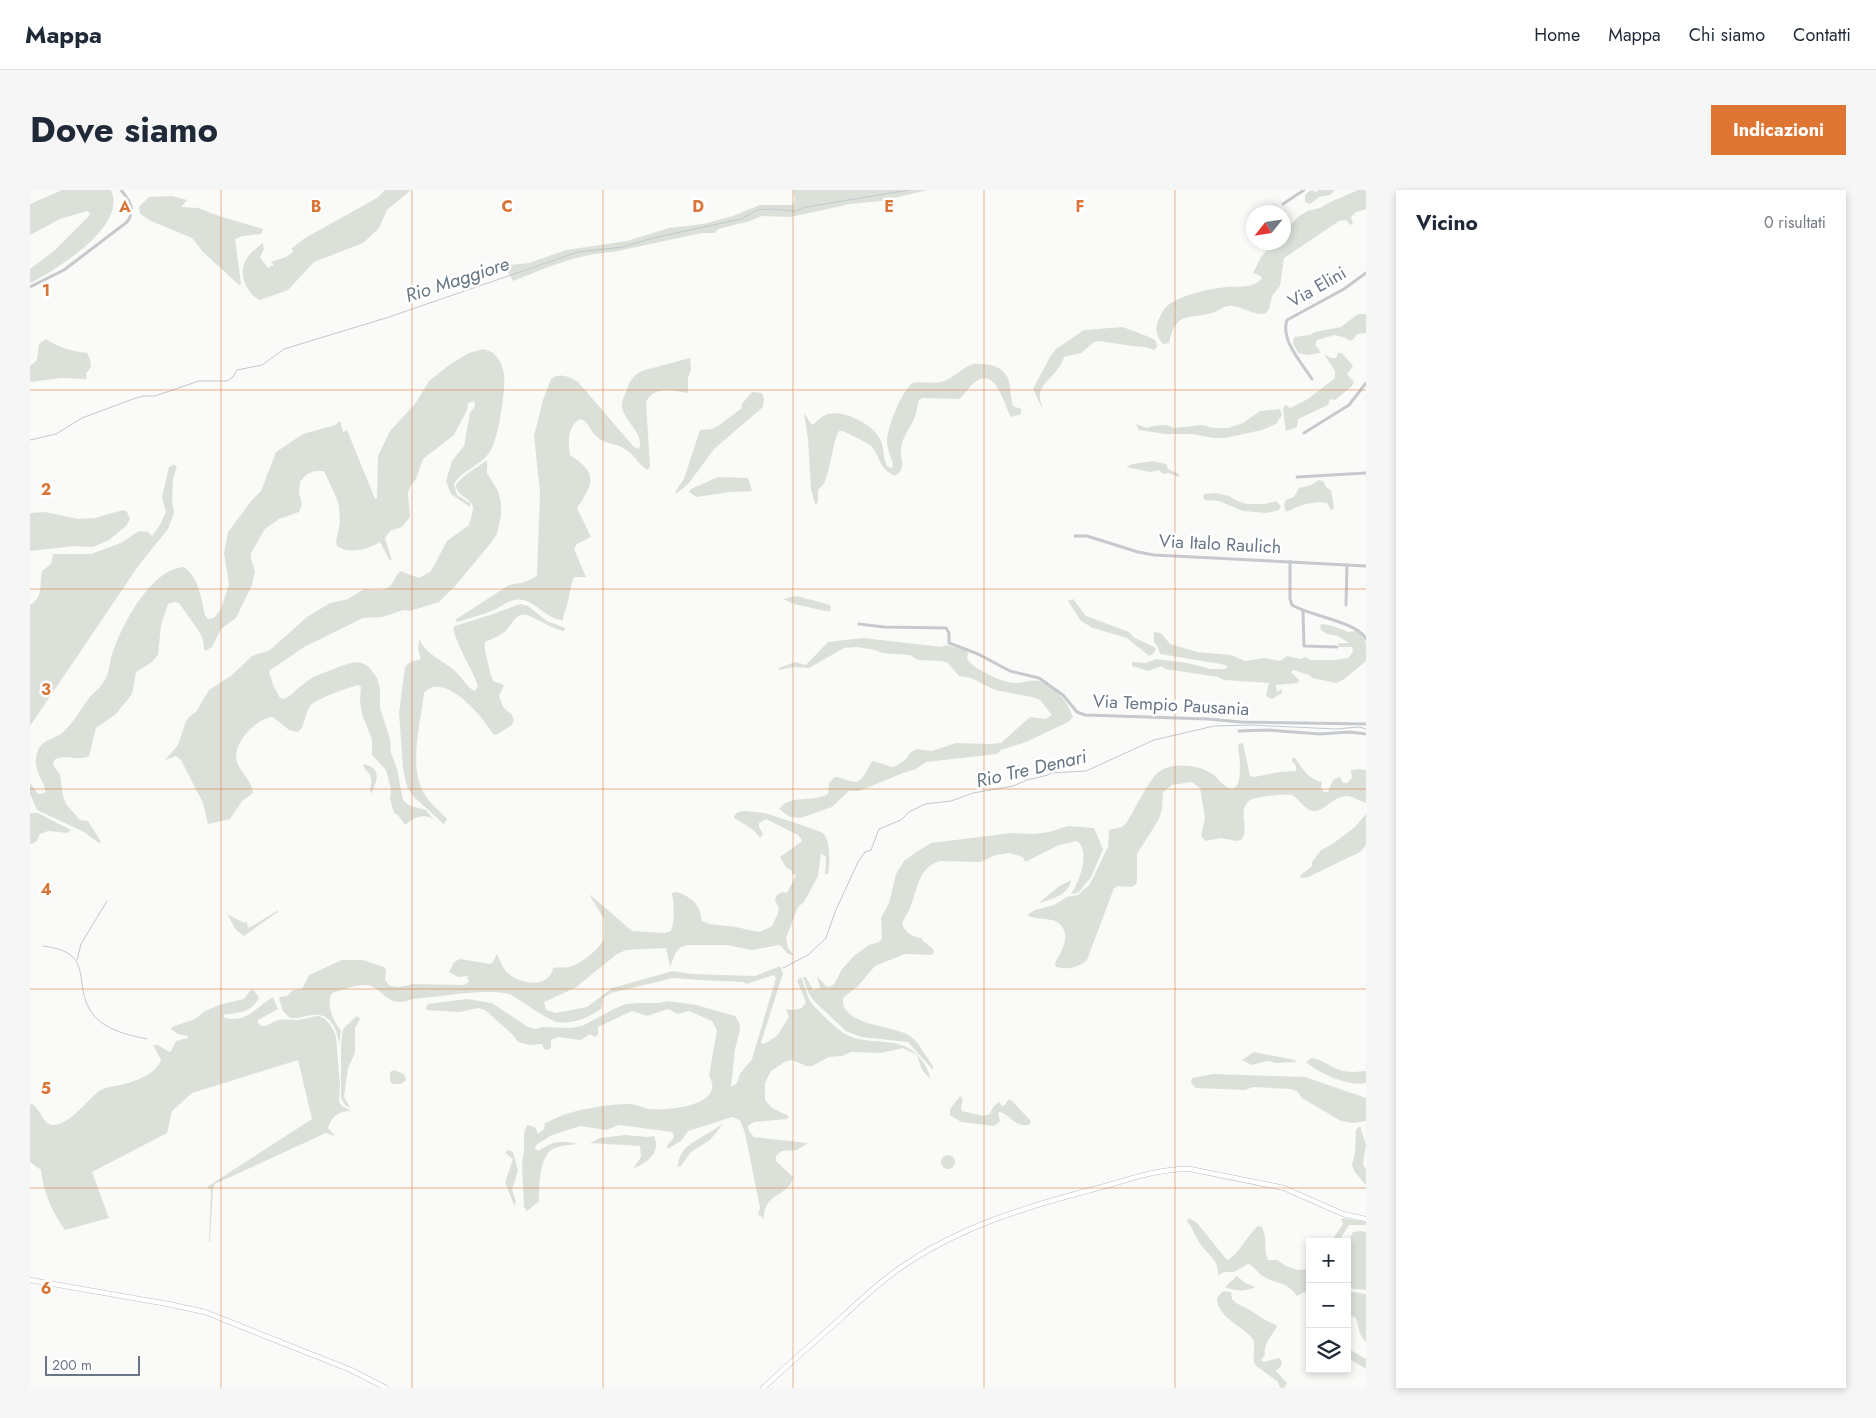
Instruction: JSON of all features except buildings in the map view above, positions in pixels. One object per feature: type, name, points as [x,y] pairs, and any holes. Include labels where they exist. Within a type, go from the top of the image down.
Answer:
[{"type":"main road","points":[[763,1388],[856,1304],[906,1264],[939,1245],[994,1220],[1051,1200],[1156,1173],[1190,1169],[1284,1188],[1343,1214],[1366,1219]]},
{"type":"main road","points":[[30,1280],[206,1312],[354,1371],[386,1388]]},
{"type":"street","points":[[30,287],[64,270],[126,222],[131,215],[132,209],[121,190]]},
{"type":"street","points":[[1283,204],[1304,190]]},
{"type":"street","name":"Via Elini","points":[[1312,380],[1289,342],[1286,329],[1287,320],[1344,289],[1366,273]]},
{"type":"street","points":[[1304,433],[1349,406],[1365,385]]},
{"type":"street","points":[[1297,477],[1366,473]]},
{"type":"street","name":"Via Italo Raulich","points":[[1075,536],[1087,536],[1154,555],[1366,566]]},
{"type":"street","points":[[1290,561],[1290,602],[1293,606],[1354,627],[1361,631],[1366,638]]},
{"type":"street","points":[[1346,605],[1347,565]]},
{"type":"street","points":[[1303,611],[1304,646],[1337,647]]},
{"type":"street","name":"Via Tempio Pausania","points":[[859,624],[884,627],[946,628],[949,633],[949,643],[952,645],[969,650],[1010,671],[1040,678],[1063,695],[1077,712],[1085,715],[1208,719],[1241,722],[1365,724]]},
{"type":"street","points":[[1239,731],[1268,730],[1320,734],[1365,733],[1365,724]]},
{"type":"shaded area","points":[[62,190],[111,190],[113,204],[109,218],[100,232],[87,245],[56,268],[30,283],[30,269],[54,251],[89,216],[90,213],[87,211],[60,219],[30,235],[30,204]]},
{"type":"shaded area","points":[[385,190],[411,190],[387,210],[379,228],[363,243],[314,262],[288,290],[260,300],[247,288],[243,277],[244,265],[249,255],[263,243],[264,249],[260,257],[268,268],[274,265],[271,262],[286,257],[293,252],[292,248],[305,238],[377,198]]},
{"type":"shaded area","points":[[793,190],[928,190],[881,201],[850,204],[791,217],[762,216],[718,229],[715,233],[702,233],[574,259],[513,281],[507,270],[510,265],[529,263],[566,250],[627,241],[669,228],[703,224],[733,216],[760,205],[793,205],[795,200]]},
{"type":"shaded area","points":[[1311,190],[1317,192],[1318,190],[1335,190],[1330,195],[1319,197],[1310,204],[1305,202],[1305,195]]},
{"type":"shaded area","points":[[1358,190],[1366,190],[1366,209],[1356,212],[1351,217],[1353,224],[1351,225],[1346,220],[1339,221],[1284,258],[1280,286],[1272,296],[1266,313],[1258,314],[1230,306],[1215,312],[1186,318],[1180,320],[1176,325],[1169,343],[1163,344],[1156,329],[1157,322],[1167,306],[1195,293],[1226,287],[1245,286],[1258,282],[1262,278],[1253,273],[1267,250],[1291,250],[1291,224],[1299,216]]},
{"type":"shaded area","points":[[172,196],[187,200],[181,207],[198,208],[263,229],[261,234],[235,239],[241,284],[239,285],[203,252],[192,238],[151,221],[140,214],[139,207],[149,197]]},
{"type":"shaded area","points":[[1358,314],[1366,314],[1366,333],[1357,334],[1353,340],[1349,341],[1346,338],[1335,335],[1317,340],[1315,345],[1320,353],[1308,355],[1298,353],[1293,343],[1294,337],[1341,327]]},
{"type":"shaded area","points":[[1123,327],[1153,339],[1156,341],[1157,347],[1154,350],[1145,347],[1099,341],[1094,342],[1081,353],[1064,357],[1059,368],[1041,390],[1040,398],[1043,410],[1033,389],[1056,349],[1084,330]]},
{"type":"shaded area","points":[[46,339],[65,349],[87,353],[91,367],[86,373],[87,379],[61,378],[30,382],[30,366],[37,360],[39,344]]},
{"type":"shaded area","points":[[483,349],[493,353],[500,362],[504,374],[504,391],[501,415],[489,453],[481,462],[457,479],[454,484],[457,495],[470,503],[470,507],[451,494],[446,481],[452,461],[464,446],[470,413],[475,406],[474,401],[468,403],[467,410],[454,435],[423,459],[416,479],[408,493],[410,517],[402,527],[390,531],[385,538],[392,561],[380,542],[370,547],[353,551],[337,546],[336,541],[340,522],[337,499],[324,471],[314,471],[306,475],[300,482],[299,492],[302,504],[299,512],[279,519],[265,529],[251,553],[255,571],[252,585],[236,618],[221,629],[212,647],[205,651],[202,637],[179,603],[168,604],[161,625],[158,655],[152,662],[136,672],[132,694],[116,714],[96,728],[89,756],[85,758],[63,757],[54,760],[53,765],[60,775],[66,804],[80,820],[88,821],[101,842],[99,843],[84,832],[37,810],[30,794],[30,783],[38,794],[45,793],[36,764],[38,750],[45,742],[66,730],[90,697],[103,683],[108,674],[111,658],[121,631],[148,589],[171,570],[184,567],[196,583],[201,595],[205,615],[208,619],[214,618],[221,609],[229,584],[224,553],[228,532],[261,491],[276,452],[303,434],[335,425],[340,421],[343,432],[347,430],[375,499],[377,498],[378,456],[390,431],[415,404],[429,381],[449,365],[469,353]]},
{"type":"shaded area","points":[[1338,353],[1342,353],[1353,366],[1347,374],[1354,382],[1352,386],[1335,400],[1330,399],[1328,405],[1298,419],[1297,427],[1286,431],[1284,406],[1286,405],[1290,408],[1308,399],[1335,378],[1335,371],[1324,354],[1331,358],[1336,358]]},
{"type":"shaded area","points":[[690,358],[691,369],[688,378],[688,393],[670,390],[659,391],[654,393],[646,402],[650,466],[648,470],[624,448],[600,439],[584,420],[581,419],[573,425],[569,440],[570,455],[585,467],[590,479],[587,492],[577,508],[591,537],[577,544],[574,549],[586,577],[574,577],[563,620],[552,617],[533,604],[519,599],[489,612],[457,622],[455,620],[509,585],[525,582],[537,576],[540,492],[534,436],[543,400],[551,379],[561,376],[578,382],[634,447],[639,449],[640,443],[637,433],[626,418],[622,407],[623,398],[630,382],[642,371]]},
{"type":"shaded area","points":[[973,364],[993,366],[1002,370],[1009,381],[1013,406],[1021,409],[1021,414],[1011,417],[994,383],[982,378],[975,382],[959,399],[922,398],[919,400],[915,417],[903,441],[901,448],[902,467],[895,476],[882,466],[871,446],[843,431],[839,431],[835,440],[827,476],[824,484],[818,490],[818,503],[815,504],[811,489],[808,439],[804,413],[812,425],[821,417],[835,413],[850,416],[865,423],[880,439],[885,463],[892,468],[893,464],[887,444],[888,434],[896,410],[908,388],[912,383],[938,383],[945,381]]},
{"type":"shaded area","points":[[752,392],[762,393],[764,399],[763,407],[714,449],[689,483],[677,493],[675,492],[684,479],[700,430],[712,429],[718,426],[742,408],[741,405]]},
{"type":"shaded area","points":[[1280,409],[1282,415],[1276,424],[1262,430],[1225,438],[1192,434],[1165,434],[1139,430],[1136,424],[1147,428],[1167,425],[1174,428],[1202,425],[1214,428],[1228,428],[1243,423],[1260,411]]},
{"type":"shaded area","points":[[487,460],[487,473],[498,491],[501,503],[501,515],[497,534],[456,585],[439,602],[382,617],[363,618],[304,647],[269,671],[273,685],[280,698],[284,699],[313,677],[344,665],[354,662],[362,663],[369,667],[377,678],[380,689],[380,708],[390,739],[391,753],[397,769],[403,800],[410,806],[426,810],[433,819],[425,816],[418,817],[405,825],[398,815],[394,813],[386,770],[372,755],[372,740],[362,714],[360,701],[361,687],[358,685],[313,703],[308,709],[302,727],[298,732],[289,730],[273,717],[259,722],[246,733],[241,740],[236,755],[237,762],[251,785],[253,793],[242,801],[230,819],[208,824],[203,803],[181,760],[176,756],[165,760],[178,745],[186,721],[196,712],[209,690],[232,675],[252,656],[270,650],[307,617],[330,603],[348,599],[364,589],[385,589],[391,585],[400,571],[419,578],[430,572],[447,541],[469,525],[473,510],[472,505],[459,492],[456,485],[466,475]]},
{"type":"shaded area","points":[[1153,461],[1166,464],[1168,469],[1179,474],[1179,477],[1168,473],[1163,474],[1159,470],[1150,472],[1126,467]]},
{"type":"shaded area","points":[[177,466],[173,479],[172,500],[174,513],[168,529],[139,565],[30,726],[30,605],[39,594],[42,571],[51,564],[53,554],[91,554],[121,543],[139,531],[148,532],[152,536],[166,512],[162,497],[169,467]]},
{"type":"shaded area","points":[[718,477],[748,478],[752,491],[697,497],[689,492],[691,489]]},
{"type":"shaded area","points":[[1319,480],[1323,481],[1327,488],[1331,490],[1334,508],[1331,510],[1327,503],[1317,502],[1286,512],[1284,505],[1286,500],[1294,497],[1299,488],[1311,485]]},
{"type":"shaded area","points":[[1216,493],[1229,496],[1247,504],[1265,504],[1276,501],[1281,506],[1279,510],[1267,513],[1243,511],[1219,501],[1205,500],[1203,497],[1204,494]]},
{"type":"shaded area","points":[[123,510],[127,512],[130,519],[126,526],[109,540],[93,547],[75,546],[30,551],[30,513],[45,512],[78,519],[95,518]]},
{"type":"shaded area","points":[[797,596],[830,605],[830,611],[794,604],[783,599]]},
{"type":"shaded area","points":[[1073,599],[1086,616],[1129,632],[1133,637],[1154,647],[1156,649],[1153,654],[1149,656],[1127,638],[1093,628],[1081,621],[1068,601]]},
{"type":"shaded area","points":[[520,604],[528,606],[547,621],[565,628],[564,631],[559,630],[523,614],[516,618],[506,631],[485,642],[486,655],[493,681],[504,685],[499,696],[503,707],[512,715],[514,720],[512,725],[496,735],[493,734],[472,707],[452,691],[442,687],[432,687],[424,693],[417,744],[417,771],[419,783],[426,797],[447,819],[444,824],[414,797],[407,787],[403,768],[399,713],[405,667],[410,662],[421,659],[418,649],[419,639],[431,654],[455,671],[475,691],[478,686],[453,628]]},
{"type":"shaded area","points":[[1323,624],[1349,632],[1355,631],[1360,633],[1366,643],[1366,661],[1343,680],[1336,683],[1312,678],[1309,675],[1293,670],[1291,672],[1299,680],[1298,683],[1276,685],[1277,692],[1282,689],[1282,693],[1272,699],[1266,696],[1269,683],[1224,680],[1218,677],[1165,669],[1162,666],[1148,671],[1132,666],[1132,662],[1145,663],[1156,659],[1188,663],[1210,669],[1225,669],[1228,666],[1160,654],[1154,642],[1154,632],[1161,633],[1170,644],[1197,652],[1231,655],[1245,661],[1264,658],[1280,661],[1287,656],[1300,659],[1306,657],[1310,660],[1348,658],[1353,652],[1352,647],[1339,647],[1338,643],[1349,643],[1338,636],[1327,634],[1321,630],[1320,625]]},
{"type":"shaded area","points":[[863,638],[942,647],[946,645],[967,651],[967,659],[970,663],[998,679],[1015,683],[1036,681],[1050,686],[1064,700],[1073,717],[1068,722],[1026,742],[1001,750],[997,754],[926,762],[916,769],[859,791],[849,791],[832,807],[800,818],[790,817],[779,809],[784,804],[795,800],[822,797],[828,794],[829,783],[835,777],[853,782],[858,781],[864,776],[873,761],[892,767],[906,759],[916,749],[932,751],[956,743],[1001,743],[1030,717],[1046,719],[1052,715],[1040,700],[995,690],[971,678],[959,676],[948,663],[918,660],[910,655],[882,653],[857,647],[844,648],[809,668],[794,667],[778,670],[795,662],[806,665],[828,642]]},
{"type":"shaded area","points":[[1243,744],[1250,776],[1254,777],[1296,771],[1296,766],[1292,761],[1292,758],[1295,758],[1313,779],[1322,782],[1321,788],[1324,792],[1328,792],[1335,779],[1340,777],[1343,783],[1347,783],[1352,778],[1351,770],[1366,770],[1366,803],[1343,796],[1317,811],[1313,811],[1292,795],[1257,798],[1250,800],[1244,809],[1245,830],[1241,840],[1221,838],[1206,841],[1201,836],[1205,818],[1200,788],[1192,782],[1172,785],[1163,792],[1162,809],[1159,819],[1137,854],[1136,884],[1132,887],[1118,886],[1114,888],[1087,960],[1072,968],[1056,967],[1055,963],[1065,941],[1064,930],[1055,921],[1027,915],[1035,910],[1054,905],[1067,897],[1078,895],[1090,884],[1108,847],[1109,830],[1122,827],[1127,822],[1147,787],[1160,771],[1172,766],[1193,766],[1211,773],[1226,787],[1234,788],[1239,779],[1238,745]]},
{"type":"shaded area","points":[[363,764],[373,768],[377,775],[371,794],[371,777]]},
{"type":"shaded area","points":[[738,812],[768,814],[813,829],[823,833],[826,837],[829,847],[828,874],[825,874],[826,857],[821,853],[818,876],[804,902],[798,907],[786,938],[788,948],[794,955],[787,953],[779,945],[752,950],[727,945],[688,945],[681,947],[676,952],[670,967],[666,948],[626,950],[617,954],[575,988],[544,1002],[546,1010],[556,1013],[587,1007],[612,988],[673,971],[692,974],[755,976],[780,966],[783,973],[761,1043],[764,1044],[777,1036],[789,1017],[786,1009],[802,1008],[806,1002],[797,981],[801,977],[812,1003],[845,1034],[858,1039],[905,1046],[913,1051],[917,1055],[903,1048],[881,1053],[851,1052],[842,1056],[829,1057],[812,1066],[806,1066],[792,1060],[786,1061],[771,1071],[765,1083],[765,1100],[772,1108],[789,1116],[787,1119],[754,1122],[748,1126],[749,1131],[754,1137],[808,1143],[797,1150],[782,1151],[776,1156],[776,1161],[793,1177],[792,1182],[769,1202],[765,1209],[763,1220],[758,1215],[760,1208],[745,1133],[740,1120],[732,1117],[688,1131],[682,1140],[668,1149],[667,1146],[674,1137],[672,1132],[619,1125],[606,1130],[580,1126],[552,1135],[536,1145],[535,1148],[538,1151],[553,1143],[561,1142],[577,1144],[559,1147],[548,1153],[542,1165],[539,1201],[527,1211],[524,1207],[522,1164],[524,1133],[527,1125],[535,1127],[538,1134],[544,1129],[545,1123],[566,1114],[586,1109],[607,1105],[630,1104],[649,1109],[669,1109],[703,1100],[710,1094],[712,1086],[709,1076],[717,1030],[712,1021],[689,1011],[678,1014],[668,1009],[647,1016],[632,1011],[598,1027],[598,1035],[595,1037],[590,1034],[581,1040],[558,1037],[551,1040],[551,1048],[547,1050],[544,1049],[542,1044],[530,1045],[518,1042],[513,1035],[485,1010],[478,1008],[460,1012],[427,1010],[426,1008],[428,1004],[467,999],[492,1003],[528,1027],[536,1029],[542,1027],[571,1028],[582,1026],[626,1004],[668,1001],[696,1005],[735,1016],[739,1022],[740,1030],[735,1049],[731,1087],[737,1083],[740,1074],[752,1059],[776,978],[774,975],[747,984],[743,982],[673,978],[611,993],[603,998],[601,1009],[586,1018],[569,1022],[557,1022],[510,994],[499,992],[475,992],[397,1002],[386,997],[373,987],[358,985],[332,993],[330,997],[331,1012],[335,1023],[341,1030],[339,1044],[336,1030],[327,1018],[315,1015],[290,1018],[283,1011],[280,997],[287,996],[293,990],[302,989],[309,975],[342,960],[363,960],[384,967],[386,970],[385,980],[390,986],[399,987],[413,984],[464,985],[469,982],[467,976],[458,977],[449,972],[454,962],[460,959],[490,964],[497,954],[509,974],[527,982],[540,982],[550,975],[553,968],[569,967],[584,960],[598,948],[604,939],[604,919],[589,894],[632,931],[664,933],[671,931],[674,912],[672,893],[676,892],[686,896],[695,903],[700,910],[702,921],[709,924],[758,932],[764,930],[772,926],[778,913],[779,908],[775,900],[776,896],[782,892],[787,893],[796,875],[792,874],[792,871],[786,867],[780,857],[802,840],[798,835],[766,819],[759,823],[763,834],[760,838],[752,829],[734,818]]},
{"type":"shaded area","points":[[30,813],[38,813],[71,830],[68,833],[48,831],[40,834],[36,842],[30,844]]},
{"type":"shaded area","points":[[1366,814],[1366,845],[1360,852],[1308,877],[1301,878],[1300,876],[1312,866],[1312,862],[1321,850],[1355,827]]},
{"type":"shaded area","points":[[1068,826],[1094,828],[1103,849],[1091,877],[1078,893],[1071,894],[1080,875],[1083,859],[1081,846],[1077,841],[1059,845],[1025,862],[1023,857],[1009,853],[996,855],[980,862],[940,861],[933,864],[927,868],[920,878],[902,923],[909,934],[922,938],[933,949],[932,955],[905,954],[875,966],[858,986],[843,998],[844,1007],[850,1014],[869,1023],[910,1036],[933,1066],[933,1070],[908,1042],[861,1037],[846,1031],[814,1001],[808,992],[803,977],[806,977],[813,990],[820,988],[817,976],[826,986],[830,987],[835,983],[842,969],[855,955],[869,945],[879,942],[882,938],[881,918],[889,903],[896,874],[904,861],[915,853],[931,843],[1012,833],[1034,834]]},
{"type":"shaded area","points":[[1071,880],[1070,885],[1063,893],[1039,903],[1058,887]]},
{"type":"shaded area","points":[[279,911],[244,936],[236,930],[227,914],[244,923],[247,921],[249,928]]},
{"type":"shaded area","points":[[253,989],[259,998],[252,1007],[248,1010],[223,1015],[225,1018],[233,1019],[246,1016],[273,997],[278,1009],[258,1020],[258,1023],[261,1025],[266,1026],[279,1020],[299,1020],[319,1016],[325,1019],[332,1027],[336,1037],[340,1085],[339,1102],[351,1111],[339,1113],[331,1120],[328,1128],[335,1136],[326,1133],[215,1184],[209,1242],[211,1190],[207,1187],[312,1119],[298,1060],[192,1093],[172,1111],[167,1133],[92,1172],[109,1218],[65,1230],[49,1201],[41,1170],[30,1162],[30,1105],[32,1104],[38,1109],[49,1124],[59,1124],[65,1121],[78,1112],[101,1090],[135,1081],[151,1073],[161,1060],[153,1045],[158,1045],[169,1052],[176,1041],[188,1038],[188,1036],[178,1034],[171,1029],[172,1027],[195,1019],[205,1011],[219,1005],[244,999]]},
{"type":"shaded area","points":[[357,1016],[360,1019],[355,1028],[355,1053],[348,1068],[344,1097],[350,1107],[348,1107],[341,1097],[341,1044],[343,1029]]},
{"type":"shaded area","points":[[1254,1052],[1295,1060],[1296,1062],[1276,1063],[1267,1061],[1252,1065],[1242,1060]]},
{"type":"shaded area","points":[[917,1055],[929,1073],[930,1079],[922,1070]]},
{"type":"shaded area","points":[[1311,1058],[1344,1071],[1366,1071],[1366,1083],[1351,1083],[1326,1075],[1306,1062]]},
{"type":"shaded area","points":[[394,1070],[404,1074],[406,1080],[401,1084],[393,1084],[390,1081],[390,1072]]},
{"type":"shaded area","points":[[1213,1074],[1305,1077],[1366,1098],[1366,1121],[1354,1123],[1341,1121],[1302,1098],[1297,1091],[1290,1089],[1253,1087],[1245,1090],[1196,1088],[1191,1083],[1192,1078]]},
{"type":"shaded area","points":[[960,1096],[963,1099],[962,1111],[983,1116],[990,1114],[993,1107],[999,1102],[1002,1106],[1008,1100],[1011,1100],[1031,1121],[1030,1124],[1018,1124],[1000,1112],[998,1113],[1000,1121],[994,1126],[961,1122],[950,1115],[950,1109]]},
{"type":"shaded area","points":[[723,1124],[710,1140],[691,1152],[681,1166],[678,1167],[680,1157],[685,1149]]},
{"type":"shaded area","points":[[1360,1126],[1366,1145],[1363,1164],[1366,1170],[1366,1185],[1354,1171],[1352,1165],[1355,1153],[1356,1130]]},
{"type":"shaded area","points":[[625,1135],[654,1136],[656,1142],[656,1147],[651,1157],[633,1169],[641,1157],[640,1146],[590,1143],[600,1138]]},
{"type":"shaded area","points":[[508,1150],[513,1152],[518,1171],[512,1189],[516,1202],[514,1205],[505,1182],[513,1159],[505,1153]]},
{"type":"shaded area","points":[[945,1155],[951,1155],[955,1162],[951,1169],[945,1169],[941,1165],[941,1159]]},
{"type":"shaded area","points":[[1189,1218],[1197,1223],[1227,1260],[1235,1255],[1258,1226],[1262,1227],[1268,1260],[1277,1260],[1297,1270],[1306,1269],[1306,1293],[1304,1292],[1297,1296],[1289,1288],[1264,1277],[1248,1264],[1234,1272],[1224,1272],[1218,1275],[1217,1265],[1213,1258],[1199,1242],[1187,1221]]},
{"type":"shaded area","points":[[1341,1219],[1366,1222],[1366,1225],[1349,1225],[1341,1238],[1334,1238],[1343,1224]]},
{"type":"shaded area","points":[[1353,1232],[1366,1232],[1366,1290],[1351,1288],[1350,1238]]},
{"type":"shaded area","points":[[1237,1276],[1245,1283],[1255,1287],[1248,1290],[1240,1290],[1225,1287]]},
{"type":"shaded area","points":[[1223,1291],[1231,1292],[1232,1299],[1236,1303],[1276,1325],[1277,1327],[1265,1348],[1265,1355],[1261,1360],[1264,1362],[1279,1358],[1282,1361],[1281,1366],[1276,1371],[1287,1383],[1284,1388],[1280,1388],[1278,1382],[1255,1365],[1252,1338],[1225,1316],[1218,1305],[1217,1298]]},
{"type":"shaded area","points":[[1351,1292],[1366,1294],[1366,1342],[1360,1334],[1356,1318],[1351,1316]]},
{"type":"shaded area","points":[[1351,1350],[1366,1359],[1366,1369],[1351,1360]]},
{"type":"waterway","name":"Rio Maggiore","points":[[30,440],[56,434],[82,418],[143,396],[155,396],[199,381],[227,381],[233,377],[237,370],[262,365],[284,349],[389,317],[578,252],[623,247],[653,238],[741,219],[757,210],[796,211],[806,207],[909,190]]},
{"type":"waterway","name":"Rio Tre Denari","points":[[783,968],[808,955],[826,938],[835,912],[858,862],[865,852],[871,850],[879,829],[901,820],[909,812],[925,804],[951,801],[973,793],[1013,786],[1051,773],[1086,771],[1154,740],[1214,726],[1251,725],[1336,729],[1359,727],[1366,729]]},
{"type":"waterway","points":[[77,960],[81,944],[107,901]]},
{"type":"waterway","points":[[43,946],[59,949],[70,954],[76,961],[80,969],[85,999],[95,1017],[115,1030],[147,1039]]}]
